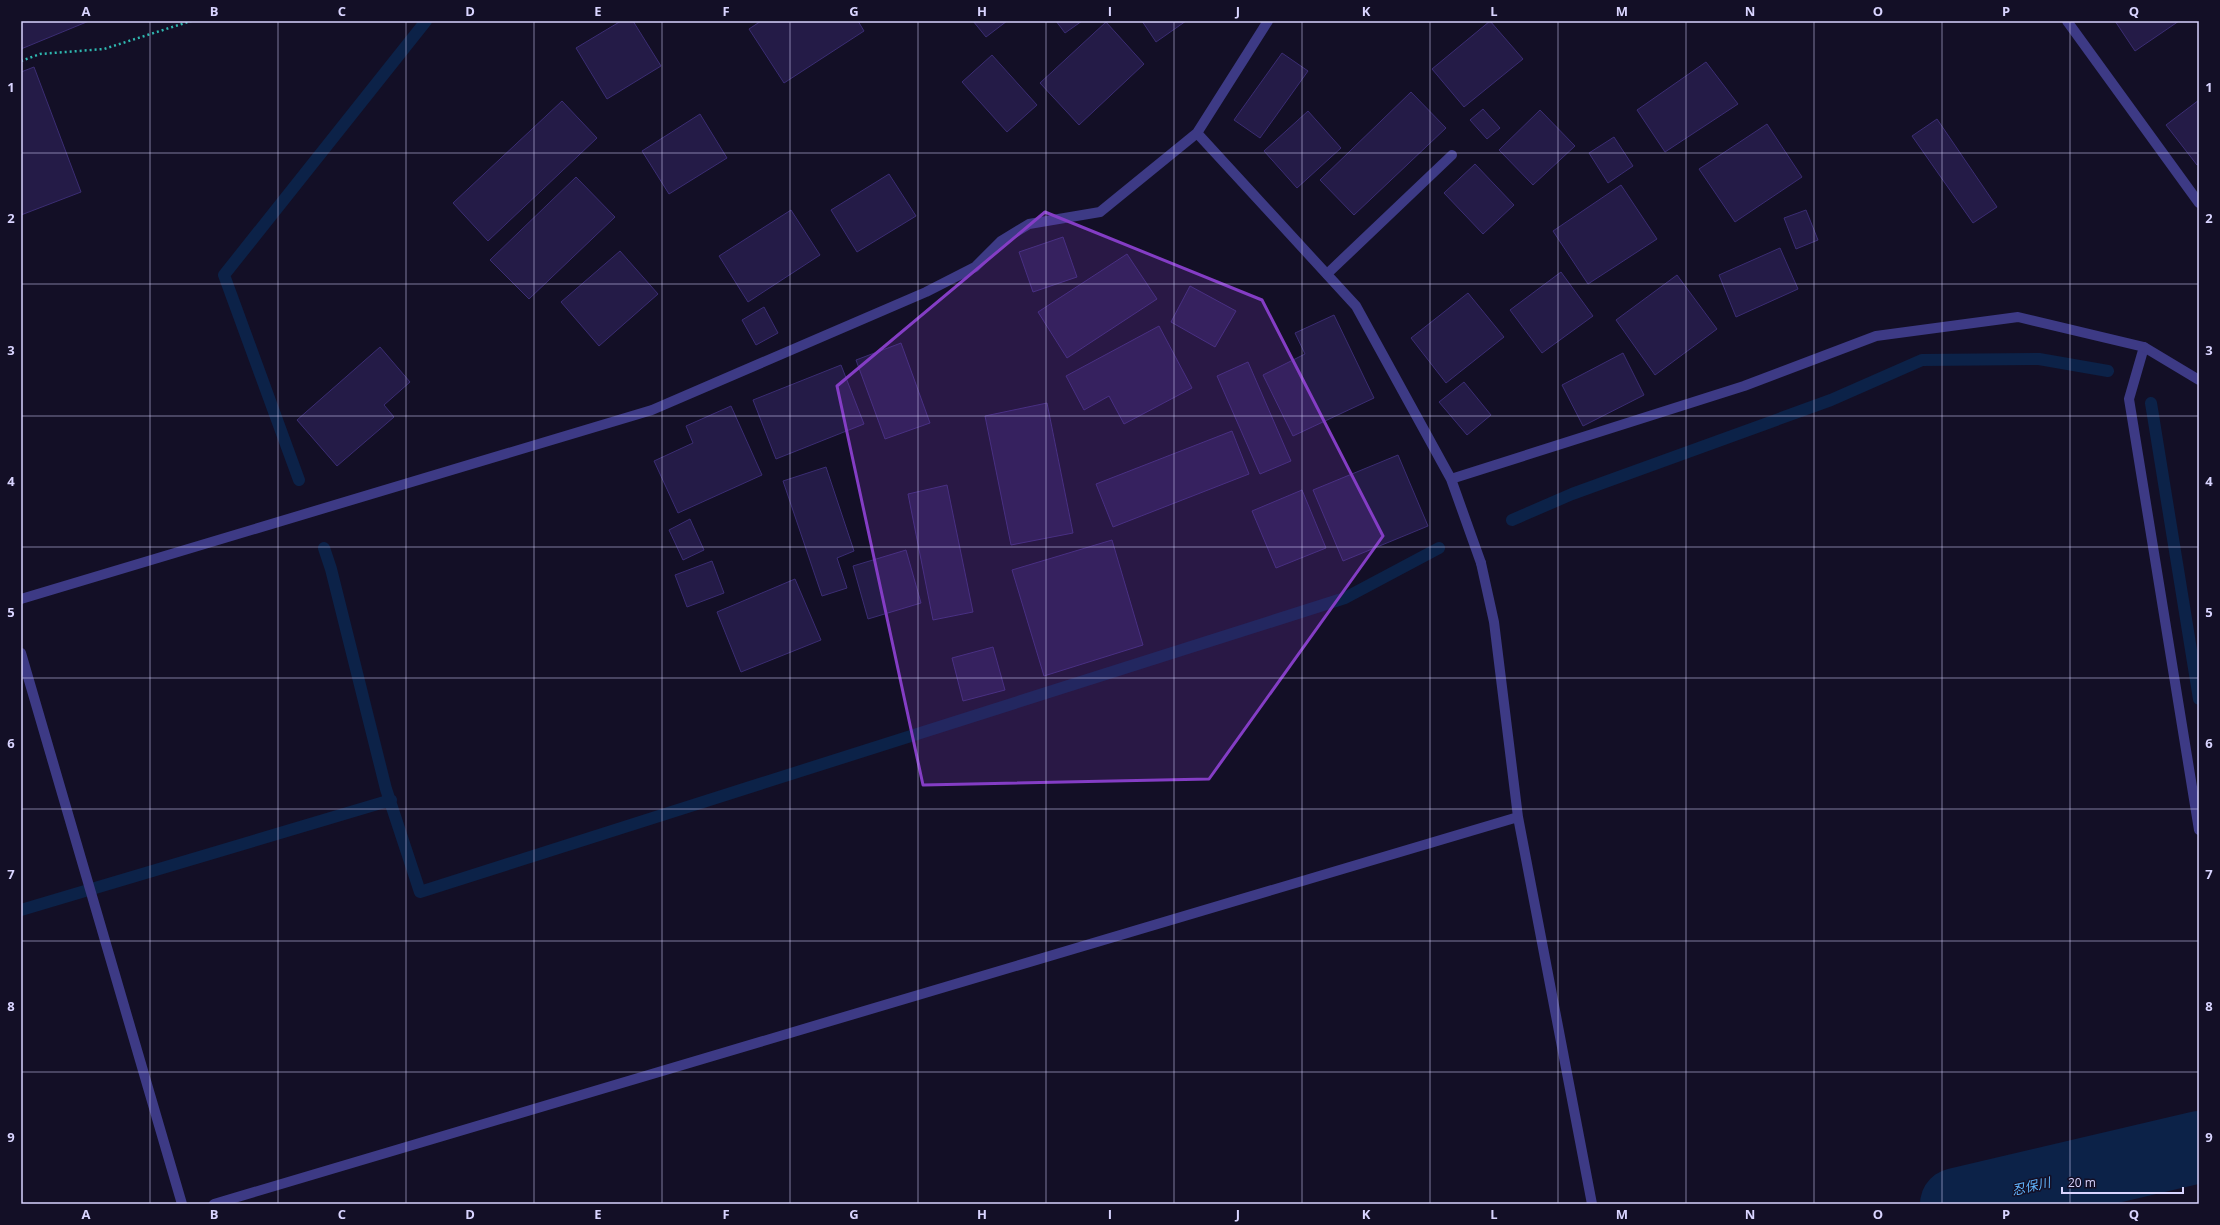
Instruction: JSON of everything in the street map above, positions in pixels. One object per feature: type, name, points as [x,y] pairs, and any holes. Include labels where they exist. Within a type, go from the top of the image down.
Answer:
[{"type":"street","points":[[21,599],[652,410],[926,292],[975,268],[1001,241],[1029,224],[1100,212],[1197,133],[1268,21]]},
{"type":"street","points":[[2066,21],[2199,203]]},
{"type":"street","points":[[1197,133],[1356,306],[1451,479],[1481,564],[1494,622],[1518,817],[1592,1204]]},
{"type":"street","points":[[1327,274],[1452,155]]},
{"type":"street","points":[[1451,479],[1744,386],[1876,336],[2018,317],[2144,347],[2199,380]]},
{"type":"street","points":[[2144,347],[2129,398],[2199,830]]},
{"type":"street","points":[[21,653],[182,1204]]},
{"type":"street","points":[[214,1204],[1518,817]]},
{"type":"path","points":[[21,61],[40,54],[104,49],[191,21]]},
{"type":"highlighted area","points":[[1045,212],[1262,300],[1383,536],[1209,779],[923,785],[837,386]]},
{"type":"building","points":[[21,21],[89,21],[21,49]]},
{"type":"building","points":[[621,21],[633,21],[661,66],[607,99],[576,48]]},
{"type":"building","points":[[761,21],[858,21],[864,31],[784,83],[749,29]]},
{"type":"building","points":[[973,21],[1007,21],[986,37]]},
{"type":"building","points":[[1056,21],[1082,21],[1065,33]]},
{"type":"building","points":[[1142,21],[1186,21],[1156,42]]},
{"type":"building","points":[[1490,21],[1523,59],[1464,107],[1432,69]]},
{"type":"building","points":[[2115,21],[2179,21],[2135,51]]},
{"type":"building","points":[[1106,22],[1144,64],[1079,125],[1040,83]]},
{"type":"building","points":[[1282,53],[1308,71],[1260,138],[1234,120]]},
{"type":"building","points":[[992,55],[1037,105],[1007,132],[962,82]]},
{"type":"building","points":[[1706,62],[1738,104],[1665,152],[1637,110]]},
{"type":"building","points":[[34,67],[81,192],[21,215],[21,72]]},
{"type":"building","points":[[1411,92],[1446,128],[1354,215],[1320,180]]},
{"type":"building","points":[[2199,100],[2199,164],[2197,165],[2166,125]]},
{"type":"building","points":[[562,101],[597,138],[488,241],[453,203]]},
{"type":"building","points":[[1483,109],[1500,128],[1487,139],[1470,120]]},
{"type":"building","points":[[1540,110],[1575,146],[1533,185],[1499,150]]},
{"type":"building","points":[[1308,111],[1341,148],[1297,188],[1264,151]]},
{"type":"building","points":[[700,114],[727,158],[669,194],[642,151]]},
{"type":"building","points":[[1937,119],[1997,207],[1973,223],[1912,136]]},
{"type":"building","points":[[1767,124],[1802,177],[1735,222],[1699,169]]},
{"type":"building","points":[[1614,137],[1633,166],[1608,183],[1589,153]]},
{"type":"building","points":[[1475,164],[1514,205],[1483,234],[1444,193]]},
{"type":"building","points":[[889,174],[916,216],[857,252],[831,210]]},
{"type":"building","points":[[576,177],[615,217],[529,299],[490,260]]},
{"type":"building","points":[[1621,185],[1657,239],[1588,284],[1553,231]]},
{"type":"building","points":[[791,210],[820,255],[748,302],[719,256]]},
{"type":"building","points":[[1806,210],[1818,240],[1796,249],[1784,218]]},
{"type":"building","points":[[1063,237],[1077,277],[1033,292],[1019,252]]},
{"type":"building","points":[[1780,248],[1798,289],[1736,317],[1719,275]]},
{"type":"building","points":[[620,251],[658,294],[599,346],[561,302]]},
{"type":"building","points":[[1127,254],[1157,299],[1067,358],[1038,312]]},
{"type":"building","points":[[1561,272],[1593,316],[1542,353],[1510,310]]},
{"type":"building","points":[[1677,275],[1717,329],[1655,375],[1616,320]]},
{"type":"building","points":[[1190,286],[1236,311],[1215,347],[1171,322]]},
{"type":"building","points":[[1468,293],[1504,337],[1446,383],[1411,338]]},
{"type":"building","points":[[764,307],[778,333],[756,345],[742,320]]},
{"type":"building","points":[[1334,315],[1374,398],[1293,436],[1263,375],[1305,354],[1295,333]]},
{"type":"building","points":[[1159,326],[1192,388],[1124,424],[1109,396],[1084,410],[1066,376]]},
{"type":"building","points":[[901,343],[930,423],[885,439],[856,360]]},
{"type":"building","points":[[380,347],[410,382],[384,405],[394,417],[337,466],[297,420]]},
{"type":"building","points":[[1623,353],[1644,395],[1583,426],[1562,385]]},
{"type":"building","points":[[1248,362],[1291,461],[1260,474],[1217,376]]},
{"type":"building","points":[[841,365],[864,424],[776,459],[753,400]]},
{"type":"building","points":[[1464,382],[1491,415],[1467,435],[1439,402]]},
{"type":"building","points":[[1047,403],[1073,533],[1011,545],[985,416]]},
{"type":"building","points":[[731,406],[762,475],[678,513],[654,461],[693,443],[686,426]]},
{"type":"building","points":[[1232,431],[1249,474],[1113,527],[1096,484]]},
{"type":"building","points":[[1398,455],[1428,526],[1343,561],[1313,490]]},
{"type":"building","points":[[826,467],[854,551],[837,558],[847,588],[822,596],[783,481]]},
{"type":"building","points":[[947,485],[973,612],[933,620],[908,494]]},
{"type":"building","points":[[1302,490],[1326,548],[1276,568],[1252,511]]},
{"type":"building","points":[[690,519],[704,550],[683,560],[669,530]]},
{"type":"building","points":[[1112,540],[1143,645],[1044,676],[1012,570]]},
{"type":"building","points":[[906,550],[921,603],[868,619],[853,566]]},
{"type":"building","points":[[712,561],[724,593],[687,607],[675,575]]},
{"type":"building","points":[[795,579],[821,640],[741,672],[717,612]]},
{"type":"building","points":[[993,647],[1005,690],[963,701],[952,658]]},
{"type":"waterway","points":[[299,480],[224,275],[426,21]]},
{"type":"waterway","points":[[1512,520],[1572,494],[1831,400],[1922,360],[2039,359],[2108,371]]},
{"type":"waterway","points":[[2151,403],[2199,699]]},
{"type":"waterway","points":[[324,548],[331,569],[386,789],[420,892],[1345,598],[1439,548]]},
{"type":"waterway","points":[[21,910],[391,800]]},
{"type":"waterway","name":"忍保川","points":[[1956,1204],[2199,1147]]}]
